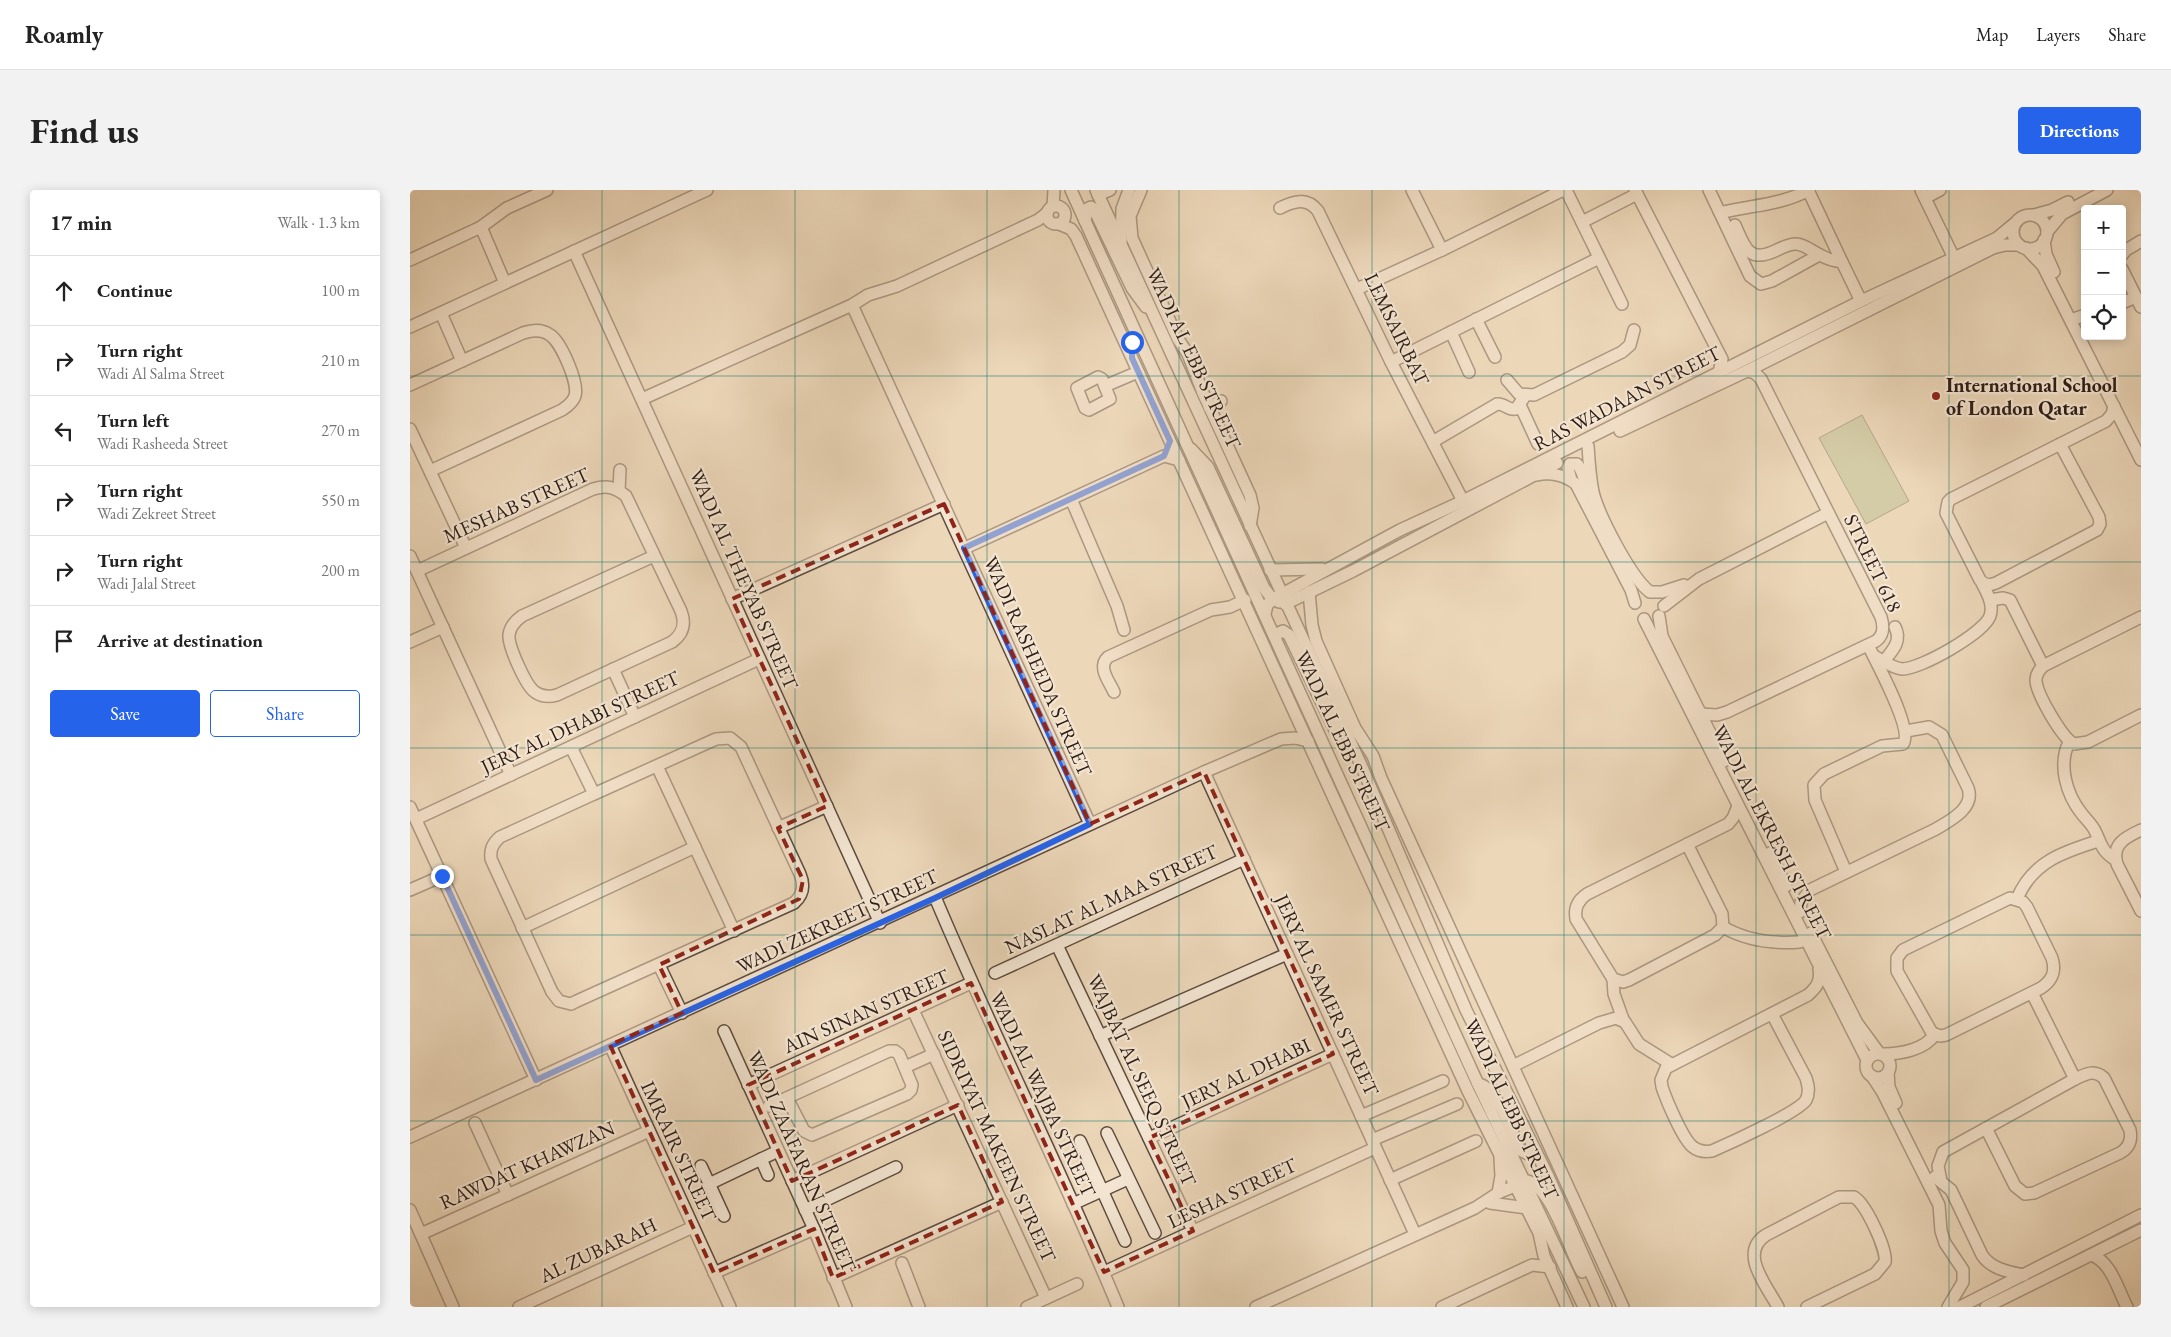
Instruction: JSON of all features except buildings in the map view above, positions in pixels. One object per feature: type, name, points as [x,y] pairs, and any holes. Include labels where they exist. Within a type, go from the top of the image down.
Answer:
[{"type":"street","points":[[410,260],[481,228],[506,208],[546,190]]},
{"type":"street","points":[[410,327],[574,251],[686,194],[707,190]]},
{"type":"street","points":[[1052,216],[1054,190]]},
{"type":"street","points":[[1086,190],[1097,193],[1110,190]]},
{"type":"street","points":[[1122,246],[1121,217],[1129,190]]},
{"type":"street","points":[[1141,190],[1130,216],[1132,238],[1178,339],[1188,354],[1252,499],[1253,508],[1250,526]]},
{"type":"street","points":[[1412,190],[1442,250]]},
{"type":"street","points":[[1357,289],[1564,190],[1582,222],[1622,304]]},
{"type":"street","points":[[1709,190],[1750,276],[1761,284],[1772,282],[1819,255]]},
{"type":"street","points":[[1719,211],[1724,212],[1764,206],[1797,196],[1808,190],[1861,301]]},
{"type":"street","points":[[1940,190],[1923,194],[1954,258]]},
{"type":"street","points":[[2081,325],[2042,266],[2013,235],[2014,224],[2025,215],[2034,215],[2058,207],[2092,190]]},
{"type":"street","points":[[2022,246],[2035,248],[2062,214],[2107,190]]},
{"type":"street","points":[[1582,222],[1636,192],[1722,359],[1735,365]]},
{"type":"street","name":"WADI AL EBB STREET","points":[[1074,193],[1233,547],[1462,1045],[1473,1087],[1584,1307]]},
{"type":"street","name":"WADI AL EBB STREET","points":[[1097,193],[1270,570],[1280,599],[1299,633],[1361,765],[1466,1010],[1538,1156],[1606,1307]]},
{"type":"street","name":"LEMSAIRBAT","points":[[1280,208],[1297,201],[1314,206],[1357,289],[1391,362],[1434,441],[1463,501]]},
{"type":"street","points":[[1085,221],[1086,209],[1090,207],[1094,209],[1132,288],[1153,313]]},
{"type":"street","points":[[2034,215],[2043,221],[2049,261],[2081,325]]},
{"type":"street","points":[[1052,216],[1074,232],[1313,753],[1473,1087],[1499,1152],[1523,1185],[1527,1208],[1540,1235],[1543,1252],[1567,1307]]},
{"type":"street","points":[[642,399],[852,305],[861,304],[905,287],[1052,216]]},
{"type":"street","name":"RAS WADAAN STREET","points":[[1280,599],[1328,568],[1400,530],[1463,501],[1861,301],[1997,238],[2014,224]]},
{"type":"street","points":[[1735,225],[1746,249],[1754,255],[1764,256],[1784,246],[1796,244],[1830,260],[1842,262]]},
{"type":"street","points":[[481,228],[505,283]]},
{"type":"street","points":[[2126,250],[2141,242]]},
{"type":"street","name":"RAS WADAAN STREET","points":[[1280,599],[1309,592],[1588,446],[1763,363],[1987,251],[1999,246],[2022,246]]},
{"type":"street","name":"WADI AL THEYAB STREET","points":[[574,251],[880,923]]},
{"type":"street","points":[[1391,362],[1599,258]]},
{"type":"street","points":[[1087,261],[1110,276]]},
{"type":"street","points":[[2126,277],[2138,302]]},
{"type":"street","name":"WADI RASHEEDA STREET","points":[[852,305],[1090,824]]},
{"type":"street","points":[[441,313],[462,361]]},
{"type":"street","points":[[1476,319],[1495,357]]},
{"type":"street","points":[[1132,325],[1132,358]]},
{"type":"street","points":[[410,385],[530,330],[544,331],[551,335],[560,346],[575,382],[575,395],[572,401],[562,410],[430,471]]},
{"type":"street","points":[[1434,441],[1497,404],[1513,409],[1522,400],[1622,352],[1630,345],[1634,330]]},
{"type":"street","points":[[1451,332],[1469,372]]},
{"type":"street","points":[[2087,340],[2114,406],[2140,454]]},
{"type":"street","points":[[2088,340],[2140,454]]},
{"type":"street","points":[[1719,373],[1722,359]]},
{"type":"street","points":[[1761,379],[1760,370],[1763,363]]},
{"type":"street","points":[[1178,367],[1198,380]]},
{"type":"street","points":[[1747,370],[1755,373],[1761,379]]},
{"type":"street","points":[[1105,386],[1138,372]]},
{"type":"street","name":"STREET 618","points":[[1701,714],[1717,715],[1727,712],[1868,645],[1882,636],[1882,621],[1761,379]]},
{"type":"street","points":[[1507,380],[1522,400],[1538,444]]},
{"type":"street","points":[[1210,407],[1221,402]]},
{"type":"street","points":[[1879,659],[1898,668],[1907,668],[1946,651],[1978,631],[1987,622],[1991,610],[1990,600],[1946,514],[1946,504],[1951,499],[2106,421],[2112,414],[2114,406]]},
{"type":"street","points":[[2106,421],[2122,422]]},
{"type":"street","points":[[410,429],[466,548]]},
{"type":"street","points":[[1164,456],[1170,441]]},
{"type":"street","points":[[1982,583],[1988,585],[1996,583],[2097,530],[2100,524],[2099,517],[2060,444]]},
{"type":"street","points":[[1588,446],[1591,482],[1598,505]]},
{"type":"street","points":[[1188,447],[1196,452],[1208,467],[1264,588],[1280,599]]},
{"type":"street","points":[[964,548],[1164,456],[1179,460]]},
{"type":"street","points":[[1661,611],[1662,598],[1640,582],[1630,569],[1598,505],[1584,482],[1581,467],[1577,464],[1570,464],[1568,468],[1571,480],[1580,491],[1631,590],[1637,614],[1644,619],[1652,620],[1699,579]]},
{"type":"street","points":[[619,490],[620,470]]},
{"type":"street","points":[[1530,477],[1550,474],[1571,480]]},
{"type":"street","name":"MESHAB STREET","points":[[417,571],[602,486],[619,490],[626,496],[683,617],[683,628],[672,642],[558,695],[548,696],[539,694],[528,684],[511,647],[510,629],[522,616],[654,556]]},
{"type":"street","points":[[1071,499],[1117,606],[1124,630]]},
{"type":"street","points":[[732,598],[944,504]]},
{"type":"street","points":[[1635,603],[1642,593],[1670,590],[1699,579],[1828,513]]},
{"type":"street","points":[[1215,536],[1233,547]]},
{"type":"street","points":[[410,556],[511,775]]},
{"type":"street","points":[[1270,570],[1300,571],[1328,568]]},
{"type":"street","name":"WADI AL EBB STREET","points":[[1309,592],[1312,625],[1319,648],[1355,728],[1374,756],[1381,778],[1623,1307]]},
{"type":"street","points":[[1990,600],[2005,598],[2012,602],[2043,666]]},
{"type":"street","points":[[1265,614],[1267,605],[1280,599]]},
{"type":"street","points":[[1114,692],[1103,669],[1104,661],[1108,657],[1211,610],[1230,607],[1244,600]]},
{"type":"street","name":"WADI AL EKRESH STREET","points":[[1661,611],[1662,636],[1711,735],[1862,1031],[1881,1054]]},
{"type":"street","points":[[2141,617],[2043,666],[2037,674],[2037,686],[2069,742],[2074,744],[2084,744],[2141,715]]},
{"type":"street","name":"WADI AL EKRESH STREET","points":[[1644,619],[1867,1060]]},
{"type":"street","points":[[410,642],[443,627]]},
{"type":"street","points":[[1879,659],[1894,650],[1898,641],[1895,627]]},
{"type":"street","points":[[1274,634],[1283,632],[1289,635],[1337,733],[1352,747]]},
{"type":"street","points":[[1299,633],[1319,648]]},
{"type":"street","points":[[1846,872],[1815,800],[1814,785],[1824,774],[1882,746],[1903,744],[1906,737],[1903,721],[1879,659],[1868,645]]},
{"type":"street","name":"JERY AL DHABI STREET","points":[[416,819],[759,659]]},
{"type":"street","points":[[613,669],[635,717]]},
{"type":"street","points":[[1281,739],[1290,732],[1295,711],[1293,675]]},
{"type":"street","name":"STREET 618","points":[[1711,735],[1719,720],[1727,712]]},
{"type":"street","points":[[1800,912],[1801,902],[1810,890],[1948,822],[1967,806],[1970,797],[1968,788],[1938,731],[1925,726],[1906,731]]},
{"type":"street","points":[[1361,737],[1361,765]]},
{"type":"street","points":[[730,738],[741,747],[803,880],[802,893],[794,904],[577,1001],[565,1003],[555,997],[522,928],[491,859],[492,847],[500,837],[594,794],[716,739],[730,738]]},
{"type":"street","name":"WADI ZEKREET STREET","points":[[410,1137],[935,898],[1204,772],[1281,739],[1295,738],[1308,741]]},
{"type":"street","points":[[2069,742],[2063,758],[2066,781],[2077,806],[2093,828],[2106,854],[2116,860]]},
{"type":"street","points":[[572,747],[594,794]]},
{"type":"street","points":[[1313,753],[1337,772]]},
{"type":"street","points":[[657,766],[734,931]]},
{"type":"street","name":"JERY AL SAMER STREET","points":[[1204,772],[1414,1234]]},
{"type":"street","points":[[778,828],[827,806]]},
{"type":"street","points":[[1728,824],[1738,806]]},
{"type":"street","points":[[410,807],[536,1080]]},
{"type":"street","points":[[1671,1064],[1639,1044],[1623,1019],[1614,994],[1613,980],[1576,919],[1575,913],[1578,902],[1588,894],[1728,824],[1747,824]]},
{"type":"street","points":[[2141,830],[2122,840],[2117,848],[2116,860],[2141,911]]},
{"type":"street","points":[[2017,899],[2028,878],[2036,870],[2065,852],[2098,841]]},
{"type":"street","points":[[1613,980],[1623,982],[1629,980],[1715,935],[1723,927],[1722,914],[1687,844]]},
{"type":"street","points":[[522,928],[695,847]]},
{"type":"street","name":"NASLAT AL MAA STREET","points":[[995,974],[1244,859]]},
{"type":"street","points":[[410,890],[442,876]]},
{"type":"street","points":[[1787,887],[1810,890]]},
{"type":"street","name":"WADI AL WAJBA STREET","points":[[935,898],[971,983],[1104,1272],[1118,1307]]},
{"type":"street","points":[[2010,898],[2017,899],[2027,907],[2055,965],[2051,980],[2032,993],[1946,1035],[1935,1034],[1929,1030],[1897,971],[1896,964],[1899,954],[2004,900],[2010,898]]},
{"type":"street","points":[[1723,927],[1742,936],[1760,941],[1800,942]]},
{"type":"street","name":"WAJBAT AL SEEQ STREET","points":[[1057,945],[1193,1232]]},
{"type":"street","points":[[1100,1036],[1287,954]]},
{"type":"street","points":[[660,965],[682,1013]]},
{"type":"street","points":[[1772,1014],[1806,1078],[1809,1086],[1806,1100],[1793,1110],[1717,1149],[1706,1152],[1700,1151],[1690,1145],[1687,1140],[1662,1087],[1663,1074],[1671,1064],[1802,998],[1817,986],[1820,969]]},
{"type":"street","points":[[1466,1010],[1471,974]]},
{"type":"street","name":"AIN SINAN STREET","points":[[748,1085],[971,983]]},
{"type":"street","points":[[2032,993],[2075,1079]]},
{"type":"street","points":[[1802,998],[1816,995],[1833,996]]},
{"type":"street","name":"SIDRIYAT MAKEEN STREET","points":[[914,1010],[1046,1298]]},
{"type":"street","points":[[1513,1066],[1599,1023],[1612,1018],[1623,1019]]},
{"type":"street","name":"WADI ZAAFARAN STREET","points":[[724,1031],[814,1229],[846,1307]]},
{"type":"street","points":[[1935,1034],[1927,1043],[1906,1052],[1872,1055],[1867,1060],[1866,1071],[1872,1076],[1883,1093],[1938,1202],[1943,1237],[1963,1270],[1963,1282],[1948,1307]]},
{"type":"street","name":"IMRAIR STREET","points":[[610,1045],[730,1307]]},
{"type":"street","points":[[769,1106],[889,1051],[895,1051],[899,1054],[912,1085],[909,1092],[815,1134],[809,1134],[804,1131],[787,1098]]},
{"type":"street","points":[[1872,1076],[1879,1078],[1906,1052]]},
{"type":"street","points":[[905,1067],[934,1054]]},
{"type":"street","name":"JERY AL DHABI","points":[[1148,1138],[1333,1054]]},
{"type":"street","points":[[1881,1054],[1889,1059],[1892,1096],[1930,1170],[1950,1190],[1982,1255],[1987,1262],[1998,1268],[2024,1275]]},
{"type":"street","points":[[1941,1181],[1938,1166],[1943,1152],[1986,1128],[2075,1079],[2093,1072],[2104,1078],[2130,1130],[2130,1144],[2124,1151],[2042,1190],[2026,1194],[2015,1186],[1986,1128]]},
{"type":"street","points":[[1361,1116],[1442,1081]]},
{"type":"street","points":[[1256,1307],[1276,1303],[1414,1234],[1490,1203],[1523,1185],[1537,1174],[1538,1156],[1520,1150],[1494,1094],[1485,1086],[1473,1087]]},
{"type":"street","name":"LESHA STREET","points":[[1104,1272],[1193,1232],[1457,1104]]},
{"type":"street","points":[[792,1181],[958,1105]]},
{"type":"street","points":[[475,1122],[508,1195]]},
{"type":"street","name":"RAWDAT KHAWZAN","points":[[421,1234],[649,1131]]},
{"type":"street","points":[[1108,1133],[1154,1233]]},
{"type":"street","points":[[1080,1141],[1125,1241]]},
{"type":"street","points":[[1390,1180],[1476,1141]]},
{"type":"street","points":[[709,1184],[778,1151]]},
{"type":"street","points":[[1498,1194],[1501,1176],[1499,1152]]},
{"type":"street","points":[[761,1159],[768,1175]]},
{"type":"street","points":[[701,1166],[724,1216]]},
{"type":"street","points":[[805,1210],[896,1167]]},
{"type":"street","points":[[1073,1204],[1128,1179]]},
{"type":"street","points":[[1475,1208],[1498,1194],[1523,1185],[1546,1197],[1581,1270],[1597,1288]]},
{"type":"street","points":[[1778,1307],[1754,1261],[1753,1255],[1756,1243],[1766,1234],[1839,1197],[1854,1197],[1865,1208],[1885,1252],[1885,1262],[1880,1271],[1875,1274],[1807,1307]]},
{"type":"street","points":[[833,1278],[1002,1202]]},
{"type":"street","points":[[1490,1203],[1527,1208]]},
{"type":"street","points":[[410,1210],[453,1307]]},
{"type":"street","points":[[1960,1307],[2141,1214]]},
{"type":"street","name":"AL ZUBARAH","points":[[519,1307],[693,1227]]},
{"type":"street","points":[[714,1273],[814,1229]]},
{"type":"street","points":[[1986,1307],[2141,1230]]},
{"type":"street","points":[[2106,1264],[2107,1247]]},
{"type":"street","points":[[1442,1307],[1465,1302],[1532,1266],[1543,1252]]},
{"type":"street","points":[[2091,1255],[2099,1258],[2106,1264],[2127,1307]]},
{"type":"street","points":[[902,1263],[919,1307]]},
{"type":"street","points":[[1532,1266],[1552,1272],[1575,1288]]},
{"type":"street","points":[[1027,1307],[1077,1284]]},
{"type":"highlighted area","points":[[944,504],[1090,824],[1204,772],[1333,1054],[1149,1138],[1193,1231],[1104,1272],[971,983],[748,1085],[792,1181],[958,1105],[1002,1202],[833,1278],[814,1229],[714,1273],[610,1045],[682,1013],[659,965],[799,899],[803,880],[778,828],[827,806],[732,599]]},
{"type":"green space","points":[[1862,415],[1909,501],[1866,524],[1819,438]]},
{"type":"place","name":"International School of London Qatar","points":[[1936,396]]},
{"type":"route","points":[[442,876],[536,1080],[935,898],[1090,824],[964,548],[1164,456],[1170,441],[1132,358],[1132,342]]}]
